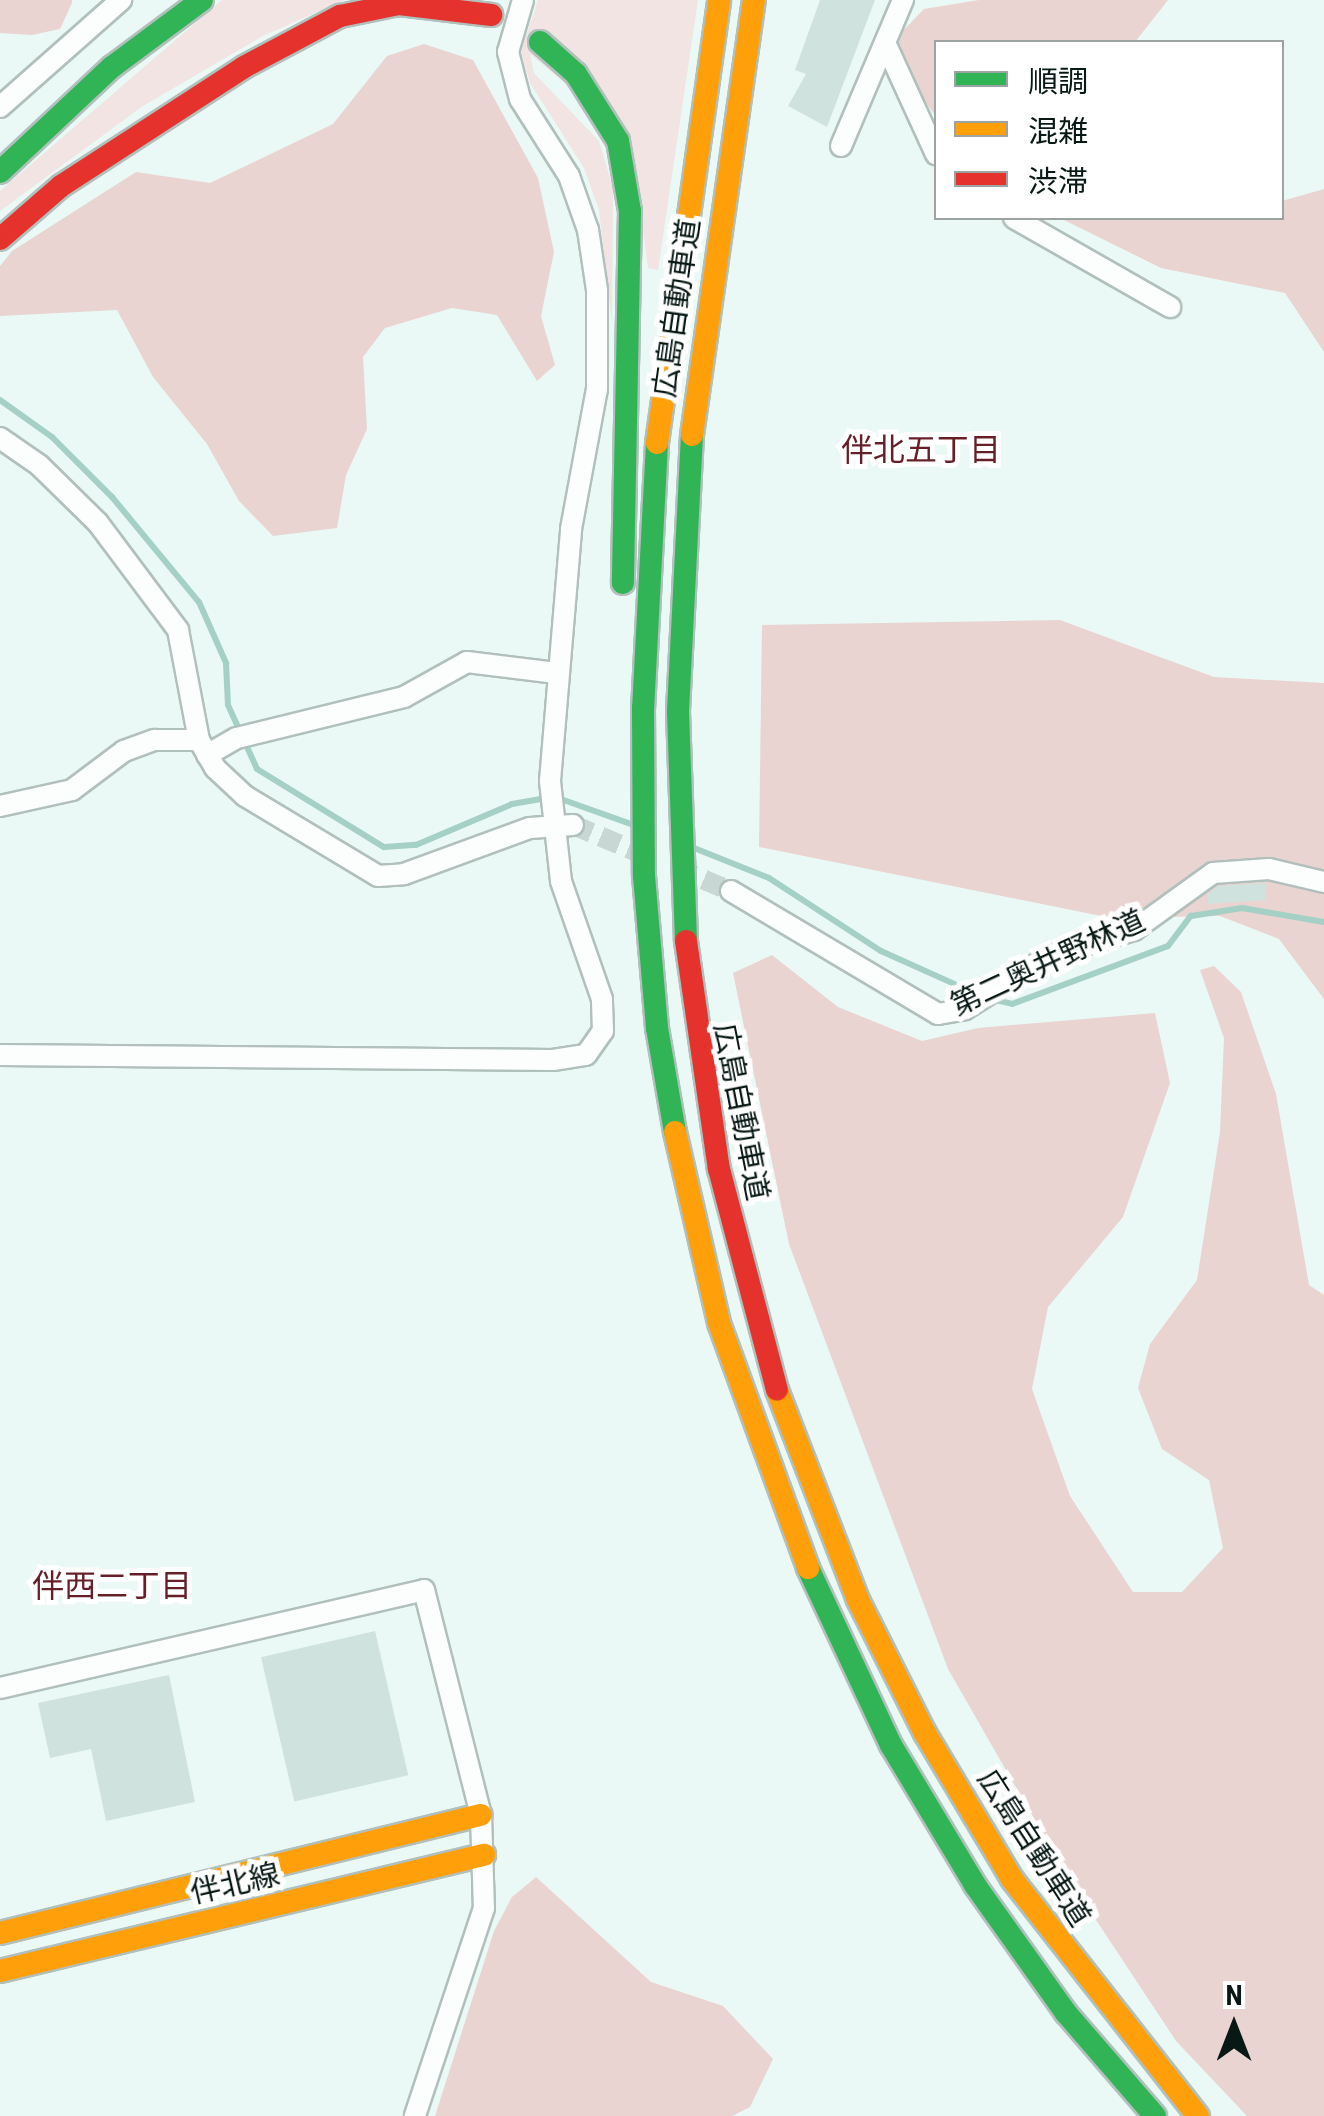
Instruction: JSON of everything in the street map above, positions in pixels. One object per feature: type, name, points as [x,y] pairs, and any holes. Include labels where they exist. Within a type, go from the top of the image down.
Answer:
[{"type":"main road","points":[[0,147],[78,72],[168,0]]},
{"type":"main road","points":[[0,172],[112,67],[202,0]]},
{"type":"main road","name":"広島自動車道","points":[[719,0],[658,419],[643,708],[644,876],[657,1028],[696,1232],[766,1464],[825,1611],[891,1745],[975,1885],[1066,2013],[1154,2116]]},
{"type":"main road","name":"広島自動車道","points":[[757,0],[740,76],[693,415],[678,711],[680,879],[693,1026],[719,1170],[752,1313],[798,1453],[858,1600],[917,1716],[1012,1879],[1198,2116]]},
{"type":"main road","points":[[0,239],[61,186],[244,67],[340,16],[398,4],[491,15]]},
{"type":"main road","points":[[540,42],[576,74],[618,141],[630,212],[623,604],[644,876]]},
{"type":"main road","name":"伴北線","points":[[0,1933],[481,1814]]},
{"type":"main road","name":"伴北線","points":[[0,1971],[484,1855]]},
{"type":"street","points":[[0,107],[122,0]]},
{"type":"street","points":[[0,1055],[586,1055],[603,1031],[602,999],[561,881],[556,673],[571,529],[596,390],[596,290],[588,230],[569,176],[520,99],[508,52],[523,0]]},
{"type":"street","points":[[841,146],[887,47],[902,0]]},
{"type":"street","points":[[887,47],[934,150]]},
{"type":"street","points":[[1018,220],[1170,307]]},
{"type":"street","points":[[0,438],[39,464],[98,523],[178,630],[203,747],[245,796],[378,876],[404,874],[562,824]]},
{"type":"street","points":[[0,806],[72,790],[124,750],[155,740],[203,747],[404,697],[467,662],[556,673]]},
{"type":"street","name":"第二奥井野林道","points":[[731,891],[938,1014],[965,1009],[1050,956],[1134,930],[1212,873],[1269,869],[1324,882]]},
{"type":"street","points":[[0,1688],[424,1590],[481,1814],[484,1908],[415,2116]]},
{"type":"shaded area","points":[[0,0],[72,3],[60,29],[32,35],[0,33]]},
{"type":"shaded area","points":[[222,0],[344,0],[263,36],[143,106],[0,211],[0,191]]},
{"type":"shaded area","points":[[538,0],[698,0],[658,270],[648,268],[630,137],[530,54],[534,73],[599,141],[613,188],[612,323],[599,210],[584,168],[530,83],[521,51]]},
{"type":"shaded area","points":[[979,0],[1168,0],[1137,40],[934,40],[934,114],[887,47],[924,9]]},
{"type":"shaded area","points":[[424,44],[473,60],[538,178],[554,252],[541,316],[555,365],[537,381],[497,315],[452,308],[385,328],[363,357],[367,429],[346,475],[337,528],[273,536],[239,501],[207,444],[153,377],[117,310],[0,316],[0,266],[12,251],[136,172],[210,183],[333,124],[387,56]]},
{"type":"shaded area","points":[[1324,189],[1324,352],[1285,293],[1161,268],[1064,220],[1284,220],[1284,200]]},
{"type":"shaded area","points":[[1060,620],[1214,677],[1324,683],[1324,999],[1279,939],[1220,916],[1111,918],[759,847],[762,625]]},
{"type":"shaded area","points":[[772,955],[838,1007],[922,1041],[978,1028],[1155,1013],[1170,1083],[1123,1217],[1048,1307],[1032,1389],[1070,1496],[1133,1592],[1182,1592],[1223,1548],[1209,1480],[1162,1449],[1138,1388],[1150,1344],[1197,1280],[1220,1132],[1224,1038],[1200,970],[1214,966],[1241,992],[1276,1094],[1309,1285],[1324,1295],[1324,2116],[1247,2116],[1176,2041],[1065,1873],[948,1669],[789,1244],[733,973]]},
{"type":"shaded area","points":[[536,1877],[651,1982],[723,2006],[773,2059],[750,2107],[732,2116],[435,2116],[494,1931],[512,1897]]},
{"type":"building","points":[[820,0],[875,0],[827,127],[788,106],[806,74],[795,70]]},
{"type":"building","points":[[1265,883],[1266,900],[1208,904],[1208,894],[1218,886]]},
{"type":"building","points":[[375,1631],[408,1775],[294,1802],[261,1657]]},
{"type":"building","points":[[169,1675],[195,1802],[106,1821],[91,1749],[50,1758],[38,1703]]},
{"type":"waterway","points":[[0,400],[52,437],[112,497],[199,602],[226,663],[228,705],[257,769],[384,847],[416,845],[512,804],[546,798]]},
{"type":"waterway","points":[[558,798],[631,824]]},
{"type":"waterway","points":[[694,848],[769,878],[881,951],[979,995]]},
{"type":"waterway","points":[[991,999],[1012,1004],[1168,946],[1191,916],[1242,908],[1324,922]]},
{"type":"tunnel","points":[[573,825],[649,857]]},
{"type":"tunnel","points":[[676,868],[731,891]]},
{"type":"traffic: fast","points":[[0,172],[112,67],[202,0]]},
{"type":"traffic: fast","points":[[540,42],[576,74],[618,141],[630,211],[623,583]]},
{"type":"traffic: fast","points":[[686,941],[678,711],[692,435]]},
{"type":"traffic: fast","points":[[657,443],[643,708],[644,876],[657,1028],[675,1132]]},
{"type":"traffic: fast","points":[[808,1568],[891,1745],[975,1885],[1066,2013],[1155,2116]]},
{"type":"traffic: slow","points":[[657,443],[719,0]]},
{"type":"traffic: slow","points":[[692,435],[754,0]]},
{"type":"traffic: slow","points":[[675,1132],[719,1323],[808,1568]]},
{"type":"traffic: slow","points":[[777,1390],[858,1600],[925,1733],[1012,1879],[1198,2116]]},
{"type":"traffic: slow","points":[[0,1933],[481,1815]]},
{"type":"traffic: slow","points":[[0,1971],[484,1855]]},
{"type":"traffic: jam","points":[[0,239],[61,186],[244,67],[340,16],[399,4],[491,15]]},
{"type":"traffic: jam","points":[[686,941],[719,1169],[777,1390]]},
{"type":"district","name":"伴北五丁目","points":[[921,450]]},
{"type":"district","name":"伴西二丁目","points":[[112,1586]]}]
